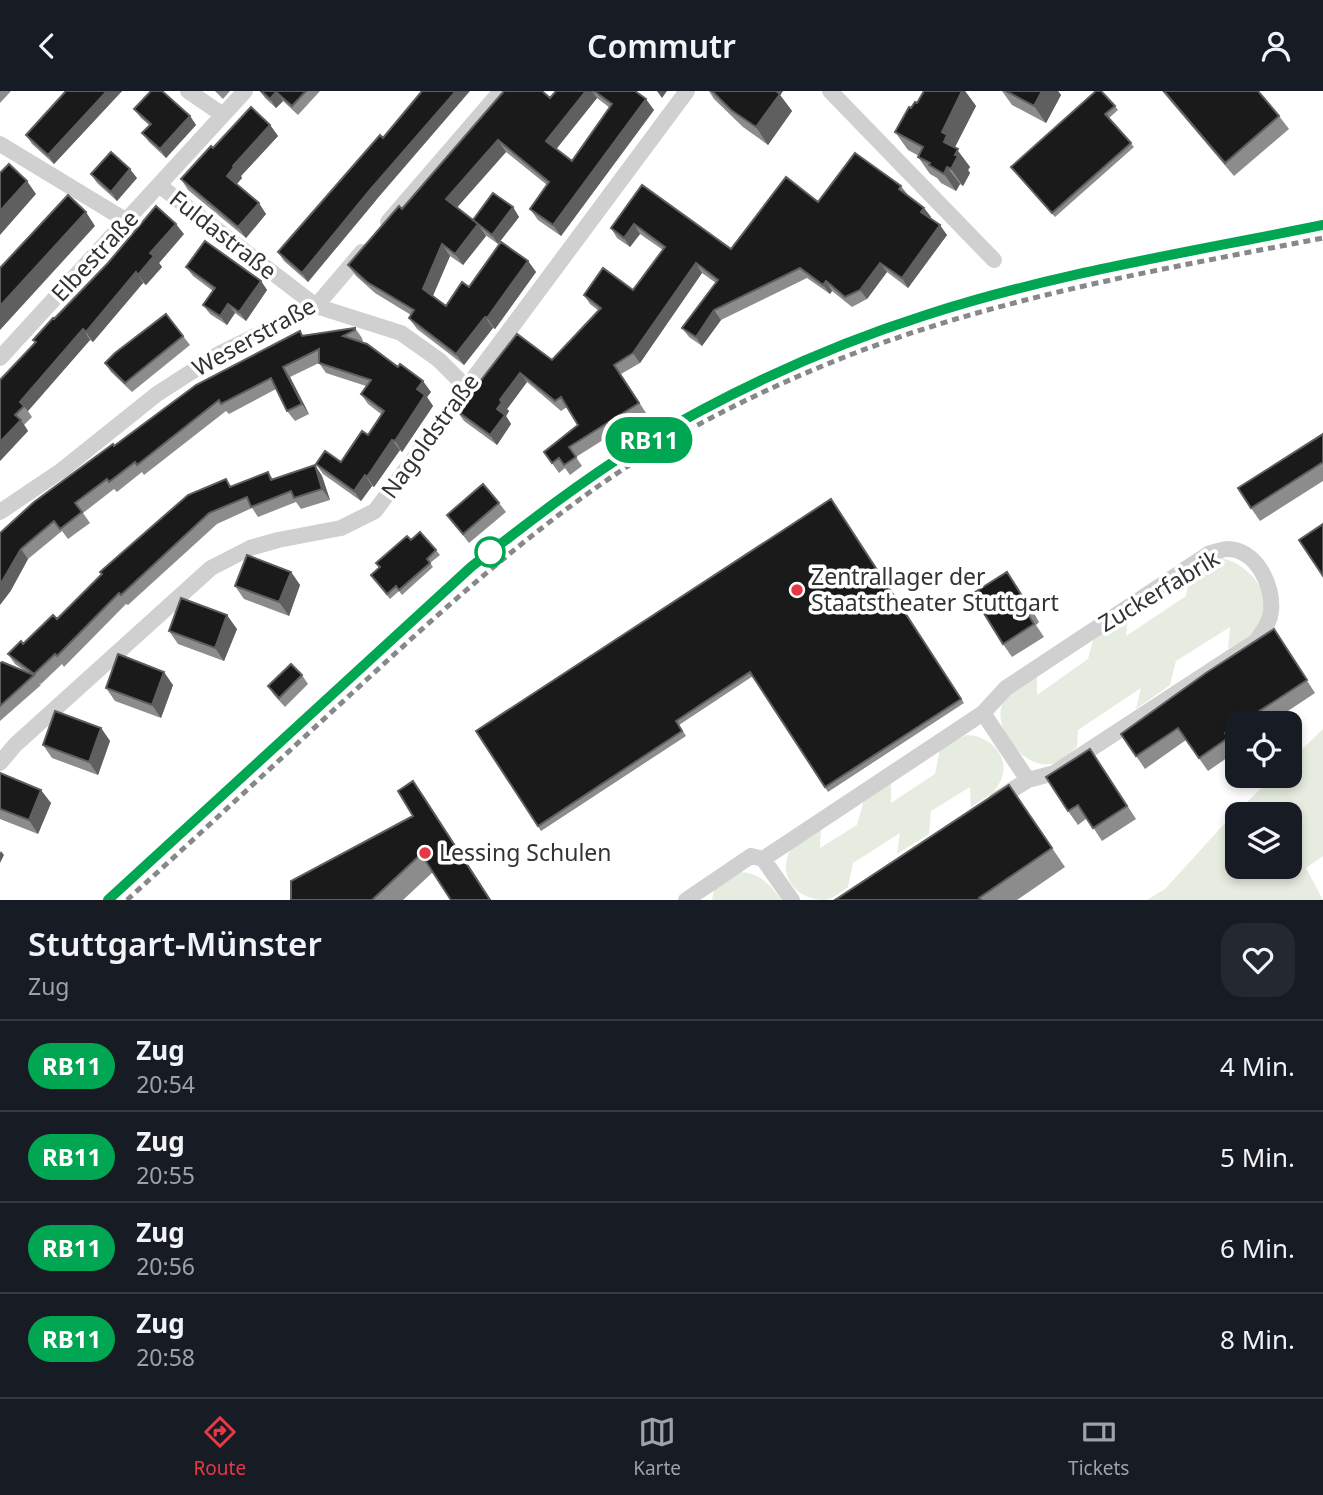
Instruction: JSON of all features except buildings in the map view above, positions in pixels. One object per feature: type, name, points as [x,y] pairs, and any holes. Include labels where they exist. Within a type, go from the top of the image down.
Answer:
[{"type":"street","points":[[188,91],[223,115]]},
{"type":"street","name":"Elbestraße","points":[[0,358],[245,91]]},
{"type":"street","name":"Weserstraße","points":[[0,512],[62,470],[157,394],[219,354],[316,306],[501,91]]},
{"type":"street","name":"Nagoldstraße","points":[[0,763],[15,745],[211,568],[250,548],[341,528],[374,511],[687,91]]},
{"type":"street","points":[[830,91],[994,260]]},
{"type":"street","points":[[0,144],[127,221]]},
{"type":"street","name":"Fuldastraße","points":[[160,185],[316,306],[401,333],[439,360],[466,387]]},
{"type":"street","name":"Zuckerfabrik","points":[[685,900],[751,856],[763,859],[983,713],[1006,688],[1210,554],[1228,549],[1247,556],[1264,574],[1271,593],[1271,612],[1266,627],[1256,641],[1054,773],[1028,780],[981,810]]},
{"type":"street","points":[[983,713],[1028,780]]},
{"type":"street","points":[[763,859],[792,900]]},
{"type":"shaded area","points":[[1218,558],[1228,560],[1246,570],[1260,587],[1266,606],[1264,616],[1254,632],[1228,649],[1230,627],[1176,661],[1170,685],[1136,709],[1141,688],[1078,730],[1077,747],[1058,762],[1043,764],[1031,761],[1011,743],[1001,720],[1001,708],[1009,694],[1037,674],[1037,695],[1088,659],[1094,636],[1128,614],[1126,636],[1186,596],[1190,573],[1207,561]]},
{"type":"shaded area","points":[[1323,729],[1323,856],[1306,868],[1323,900],[1147,900],[1165,889],[1225,823],[1225,879],[1302,879],[1302,802],[1247,802],[1261,788],[1302,788],[1302,749]]},
{"type":"shaded area","points":[[966,735],[985,740],[998,752],[1002,760],[1002,778],[992,793],[971,807],[970,787],[931,811],[929,834],[897,854],[900,833],[853,863],[848,887],[831,898],[824,900],[805,896],[791,884],[787,876],[787,858],[797,843],[821,827],[820,848],[857,825],[864,800],[891,782],[891,803],[935,774],[940,749]]},
{"type":"shaded area","points":[[738,872],[758,877],[782,900],[712,900],[715,885]]},
{"type":"railway","points":[[108,900],[471,567],[595,474],[676,424],[792,365],[873,332],[956,305],[1047,282],[1323,225]]},
{"type":"railway","points":[[127,900],[470,587],[564,511],[623,469],[677,436],[734,406],[820,367],[942,323],[1068,290],[1323,238]]},
{"type":"train","name":"RB11","points":[[108,900],[471,567],[521,527],[598,473],[680,422],[815,356],[956,305],[1079,275],[1323,225]]},
{"type":"place","name":"Zentrallager der Staatstheater Stuttgart","points":[[797,590]]},
{"type":"place","name":"Lessing Schulen","points":[[425,853]]}]
